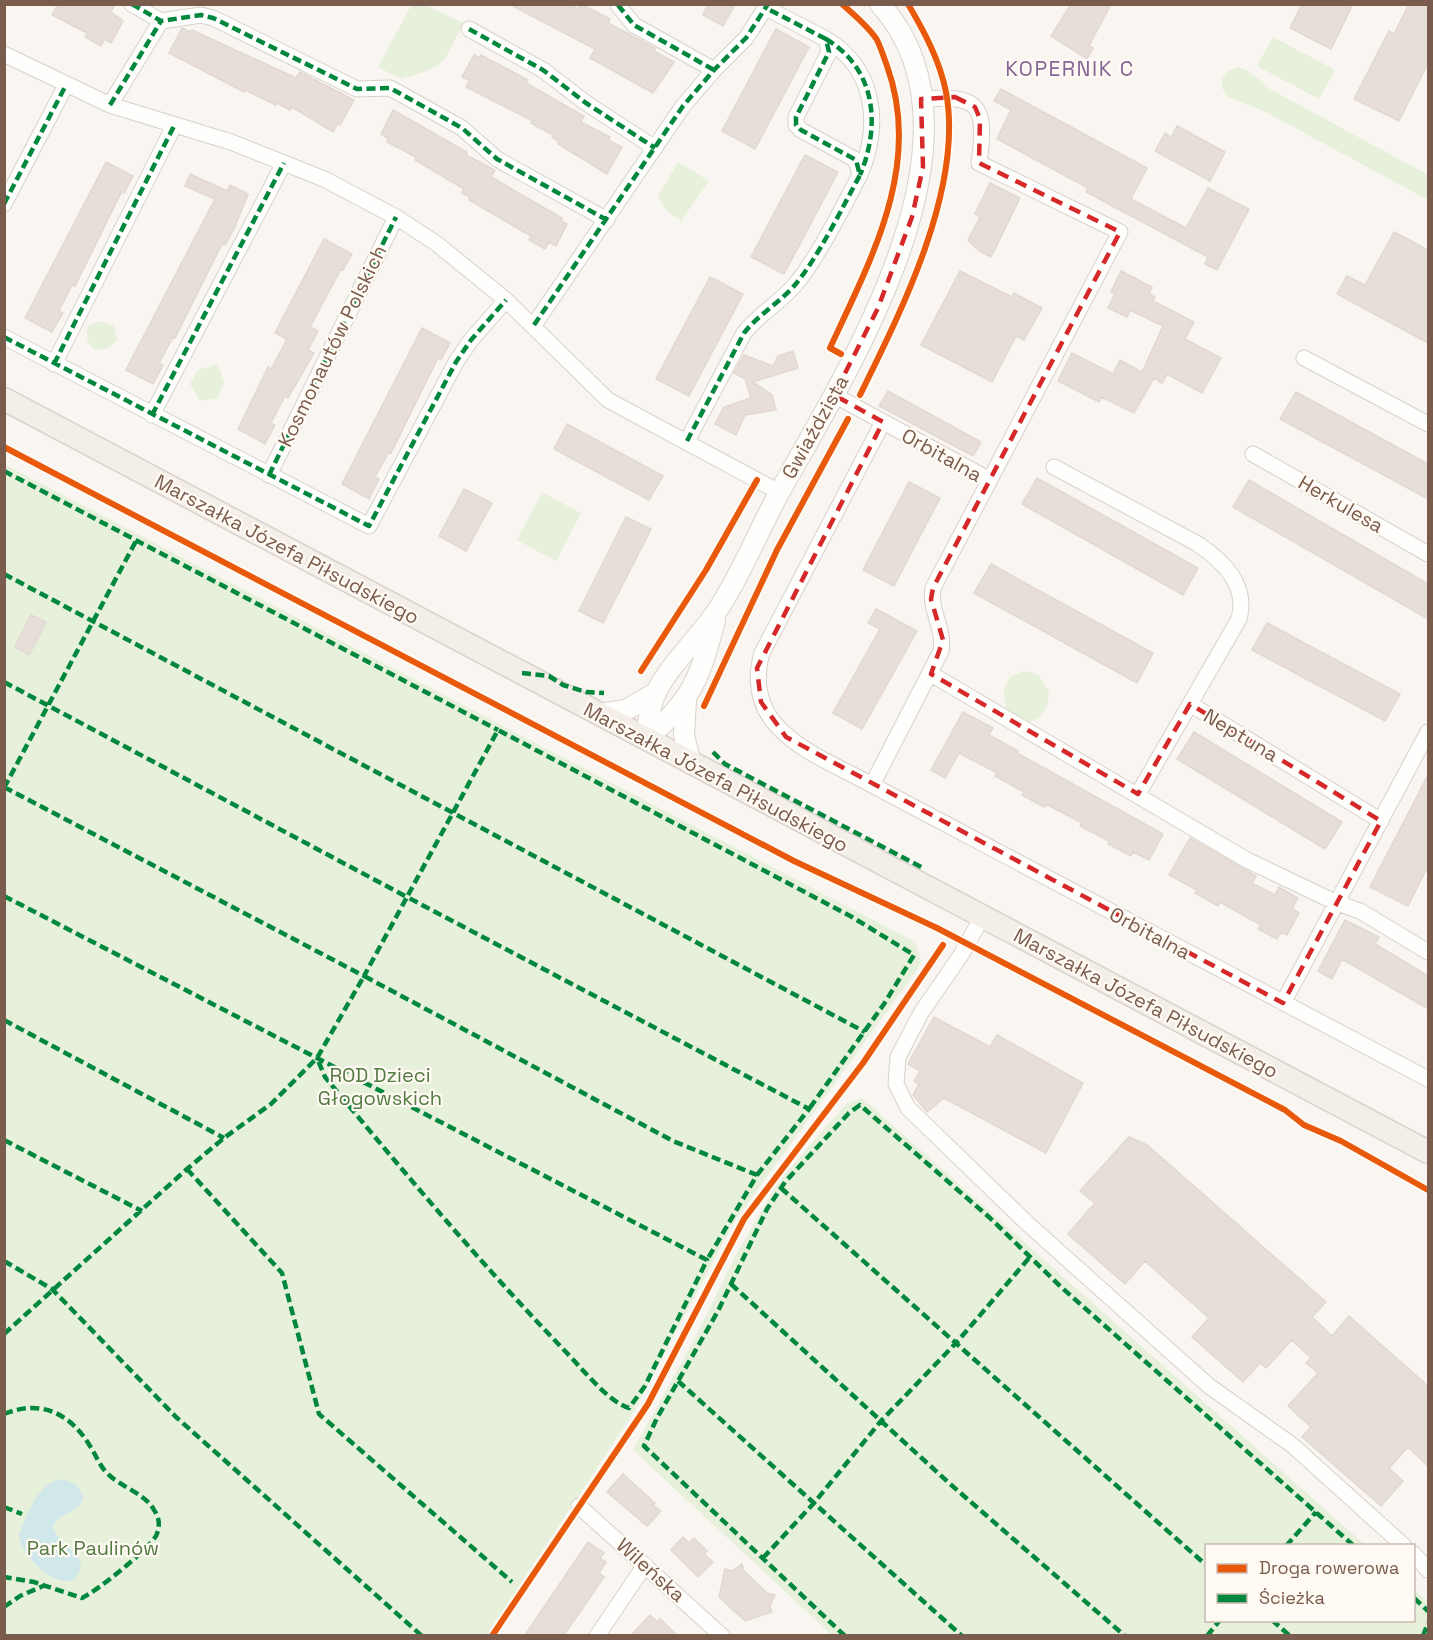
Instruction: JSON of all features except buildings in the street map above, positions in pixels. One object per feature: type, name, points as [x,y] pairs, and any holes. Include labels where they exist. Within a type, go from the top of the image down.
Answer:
[{"type":"main road","name":"Marszałka Józefa Piłsudskiego","points":[[4,399],[1428,1152]]},
{"type":"street","points":[[132,4],[161,21],[201,15],[213,18],[357,89],[390,88],[462,128],[497,159],[607,220]]},
{"type":"street","name":"Gwiaździsta","points":[[646,739],[655,693],[718,610],[834,395],[878,308],[912,217],[922,167],[925,125],[914,64],[904,34],[880,4]]},
{"type":"street","points":[[618,5],[634,25],[714,70]]},
{"type":"street","points":[[534,325],[683,106],[746,38],[767,6],[826,39],[851,56],[860,70],[869,97],[872,136],[870,153],[837,218],[794,286],[755,319],[744,333],[687,441]]},
{"type":"street","points":[[110,105],[161,21]]},
{"type":"street","points":[[469,29],[543,70],[586,103],[655,148]]},
{"type":"street","points":[[826,39],[829,52],[796,117],[796,125],[856,160],[860,175]]},
{"type":"street","points":[[4,54],[110,105],[231,142],[329,181],[396,217],[437,244],[506,300],[609,400],[780,492]]},
{"type":"street","points":[[4,204],[66,85]]},
{"type":"street","points":[[921,99],[955,97],[968,101],[975,107],[980,119],[979,163],[1120,232],[990,480]]},
{"type":"street","points":[[54,364],[174,126]]},
{"type":"street","points":[[152,415],[284,163]]},
{"type":"street","name":"Kosmonautów Polskich","points":[[269,475],[396,217]]},
{"type":"street","points":[[4,337],[369,526],[456,362],[483,325],[506,300]]},
{"type":"street","points":[[1304,358],[1428,424]]},
{"type":"street","name":"Orbitalna","points":[[834,395],[990,480],[933,588],[931,599],[943,640],[931,674],[872,785]]},
{"type":"street","name":"Orbitalna","points":[[884,422],[762,652],[757,668],[761,702],[771,723],[786,737],[872,785],[1428,1079]]},
{"type":"street","name":"Herkulesa","points":[[1253,454],[1428,554]]},
{"type":"street","points":[[1054,467],[1198,544],[1228,567],[1240,596],[1239,620],[1190,704]]},
{"type":"street","name":"Gwiaździsta","points":[[646,739],[674,716],[686,700],[704,661],[718,610]]},
{"type":"street","points":[[931,674],[1247,860],[1337,903],[1360,911],[1428,951]]},
{"type":"street","points":[[599,714],[626,710],[655,693]]},
{"type":"street","points":[[686,700],[684,735],[692,764]]},
{"type":"street","name":"Neptuna","points":[[1138,794],[1190,704],[1381,820]]},
{"type":"street","points":[[1283,1003],[1428,732]]},
{"type":"street","points":[[982,917],[961,955],[921,1013],[904,1043],[895,1073],[901,1097],[946,1147],[1209,1386],[1292,1445],[1403,1544]]},
{"type":"street","name":"Wileńska","points":[[579,1506],[722,1635]]},
{"type":"street","points":[[1415,1556],[1428,1570]]},
{"type":"street","points":[[597,1635],[645,1564]]},
{"type":"highlighted area","points":[[955,97],[975,107],[980,119],[979,163],[1120,232],[933,588],[931,599],[943,640],[931,674],[1138,794],[1190,704],[1381,821],[1283,1003],[786,737],[761,702],[757,668],[883,422],[834,395],[878,308],[912,217],[923,167],[921,99]]},
{"type":"green space","points":[[412,4],[426,5],[463,23],[442,62],[428,71],[401,79],[378,67]]},
{"type":"green space","points":[[1273,37],[1335,70],[1319,99],[1257,66]]},
{"type":"green space","points":[[1238,67],[1249,71],[1270,89],[1428,175],[1428,200],[1262,110],[1227,97],[1222,87],[1223,78],[1228,71]]},
{"type":"green space","points":[[678,162],[709,181],[681,221],[666,210],[658,196]]},
{"type":"green space","points":[[100,321],[114,326],[117,340],[108,348],[94,350],[87,340],[87,327]]},
{"type":"green space","points":[[218,364],[224,383],[217,398],[200,401],[190,384],[198,370]]},
{"type":"green space","name":"ROD Dzieci Głogowskich","points":[[4,464],[915,942],[921,960],[917,970],[734,1222],[633,1413],[487,1635],[5,1635]]},
{"type":"green space","points":[[542,492],[581,513],[556,561],[517,540]]},
{"type":"green space","points":[[1024,671],[1038,674],[1049,691],[1043,713],[1025,724],[1007,710],[1003,692],[1010,677]]},
{"type":"green space","points":[[862,1098],[1364,1544],[1205,1544],[1205,1622],[1415,1622],[1415,1590],[1428,1602],[1428,1635],[832,1635],[633,1450],[695,1338],[737,1253],[778,1182],[846,1104]]},
{"type":"water","points":[[61,1479],[76,1484],[83,1497],[74,1510],[60,1518],[53,1527],[59,1538],[79,1559],[81,1565],[77,1576],[69,1581],[48,1575],[38,1566],[28,1556],[19,1534],[40,1493],[53,1482]]},
{"type":"marked path","points":[[132,4],[161,21],[201,15],[213,18],[357,89],[390,88],[462,128],[497,159],[607,220]]},
{"type":"marked path","points":[[534,325],[683,106],[746,38],[768,4]]},
{"type":"marked path","points":[[618,5],[634,25],[714,70]]},
{"type":"marked path","points":[[687,441],[744,333],[803,275],[860,175],[856,160],[796,125],[796,117],[829,52],[826,39],[766,8]]},
{"type":"marked path","points":[[110,105],[161,21]]},
{"type":"marked path","points":[[469,29],[543,70],[586,103],[655,148]]},
{"type":"marked path","points":[[826,39],[843,51],[855,66],[870,100],[871,137],[860,175]]},
{"type":"marked path","points":[[4,204],[66,85]]},
{"type":"marked path","points":[[54,364],[174,126]]},
{"type":"marked path","points":[[152,415],[284,163]]},
{"type":"marked path","points":[[269,475],[396,217]]},
{"type":"marked path","points":[[4,337],[369,526],[456,362],[471,340],[506,300]]},
{"type":"marked path","points":[[4,471],[498,730]]},
{"type":"marked path","points":[[4,788],[136,541]]},
{"type":"marked path","points":[[4,574],[865,1032]]},
{"type":"marked path","points":[[522,673],[549,676],[563,685],[586,692],[604,693]]},
{"type":"marked path","points":[[4,682],[407,897],[498,730],[852,917],[914,955],[884,1004],[809,1109]]},
{"type":"marked path","points":[[713,752],[725,764],[925,869]]},
{"type":"marked path","points":[[4,787],[364,976],[407,897],[809,1109],[757,1175]]},
{"type":"marked path","points":[[4,896],[707,1260],[645,1386],[629,1408],[612,1399],[595,1383],[472,1251],[325,1077],[317,1058]]},
{"type":"marked path","points":[[4,1334],[187,1169],[224,1138],[271,1104],[317,1058],[364,976],[673,1141],[757,1175],[707,1260]]},
{"type":"marked path","points":[[4,1020],[224,1138]]},
{"type":"marked path","points":[[845,1636],[644,1446],[657,1418],[718,1311],[767,1209],[785,1182],[849,1113],[860,1105],[990,1218],[1061,1287],[1352,1544]]},
{"type":"marked path","points":[[4,1140],[142,1211]]},
{"type":"marked path","points":[[187,1169],[282,1273],[319,1414],[512,1582]]},
{"type":"marked path","points":[[781,1188],[1205,1564]]},
{"type":"marked path","points":[[763,1558],[814,1503],[881,1421],[957,1342],[1030,1257]]},
{"type":"marked path","points":[[4,1261],[52,1289],[176,1417],[422,1636]]},
{"type":"marked path","points":[[731,1284],[949,1483],[1125,1636]]},
{"type":"marked path","points":[[678,1381],[962,1636]]},
{"type":"marked path","points":[[4,1414],[30,1408],[42,1409],[64,1417],[82,1435],[107,1473],[150,1504],[159,1523],[156,1536],[143,1551],[110,1579],[82,1598],[34,1582],[4,1577]]},
{"type":"marked path","points":[[4,1507],[22,1514]]},
{"type":"marked path","points":[[1288,1544],[1316,1512]]},
{"type":"marked path","points":[[4,1607],[20,1596],[43,1586]]},
{"type":"marked path","points":[[1415,1599],[1428,1611]]},
{"type":"marked path","points":[[1207,1636],[1218,1622]]},
{"type":"marked path","points":[[1274,1622],[1290,1636]]},
{"type":"marked path","points":[[1423,1636],[1428,1623]]},
{"type":"cycle path","points":[[841,354],[830,348],[876,246],[896,175],[899,139],[897,103],[880,46],[870,30],[842,4]]},
{"type":"cycle path","points":[[860,395],[910,288],[938,208],[946,168],[949,129],[946,92],[931,46],[908,4]]},
{"type":"cycle path","points":[[704,706],[777,550],[848,419]]},
{"type":"cycle path","points":[[4,447],[794,861],[937,928],[1285,1110],[1304,1125],[1341,1141],[1428,1190]]},
{"type":"cycle path","points":[[641,671],[706,570],[757,480]]},
{"type":"cycle path","points":[[492,1636],[648,1404],[744,1219],[863,1063],[943,945]]},
{"type":"district","name":"KOPERNIK C","points":[[1070,68]]},
{"type":"park label","name":"Park Paulinów","points":[[93,1548]]}]
